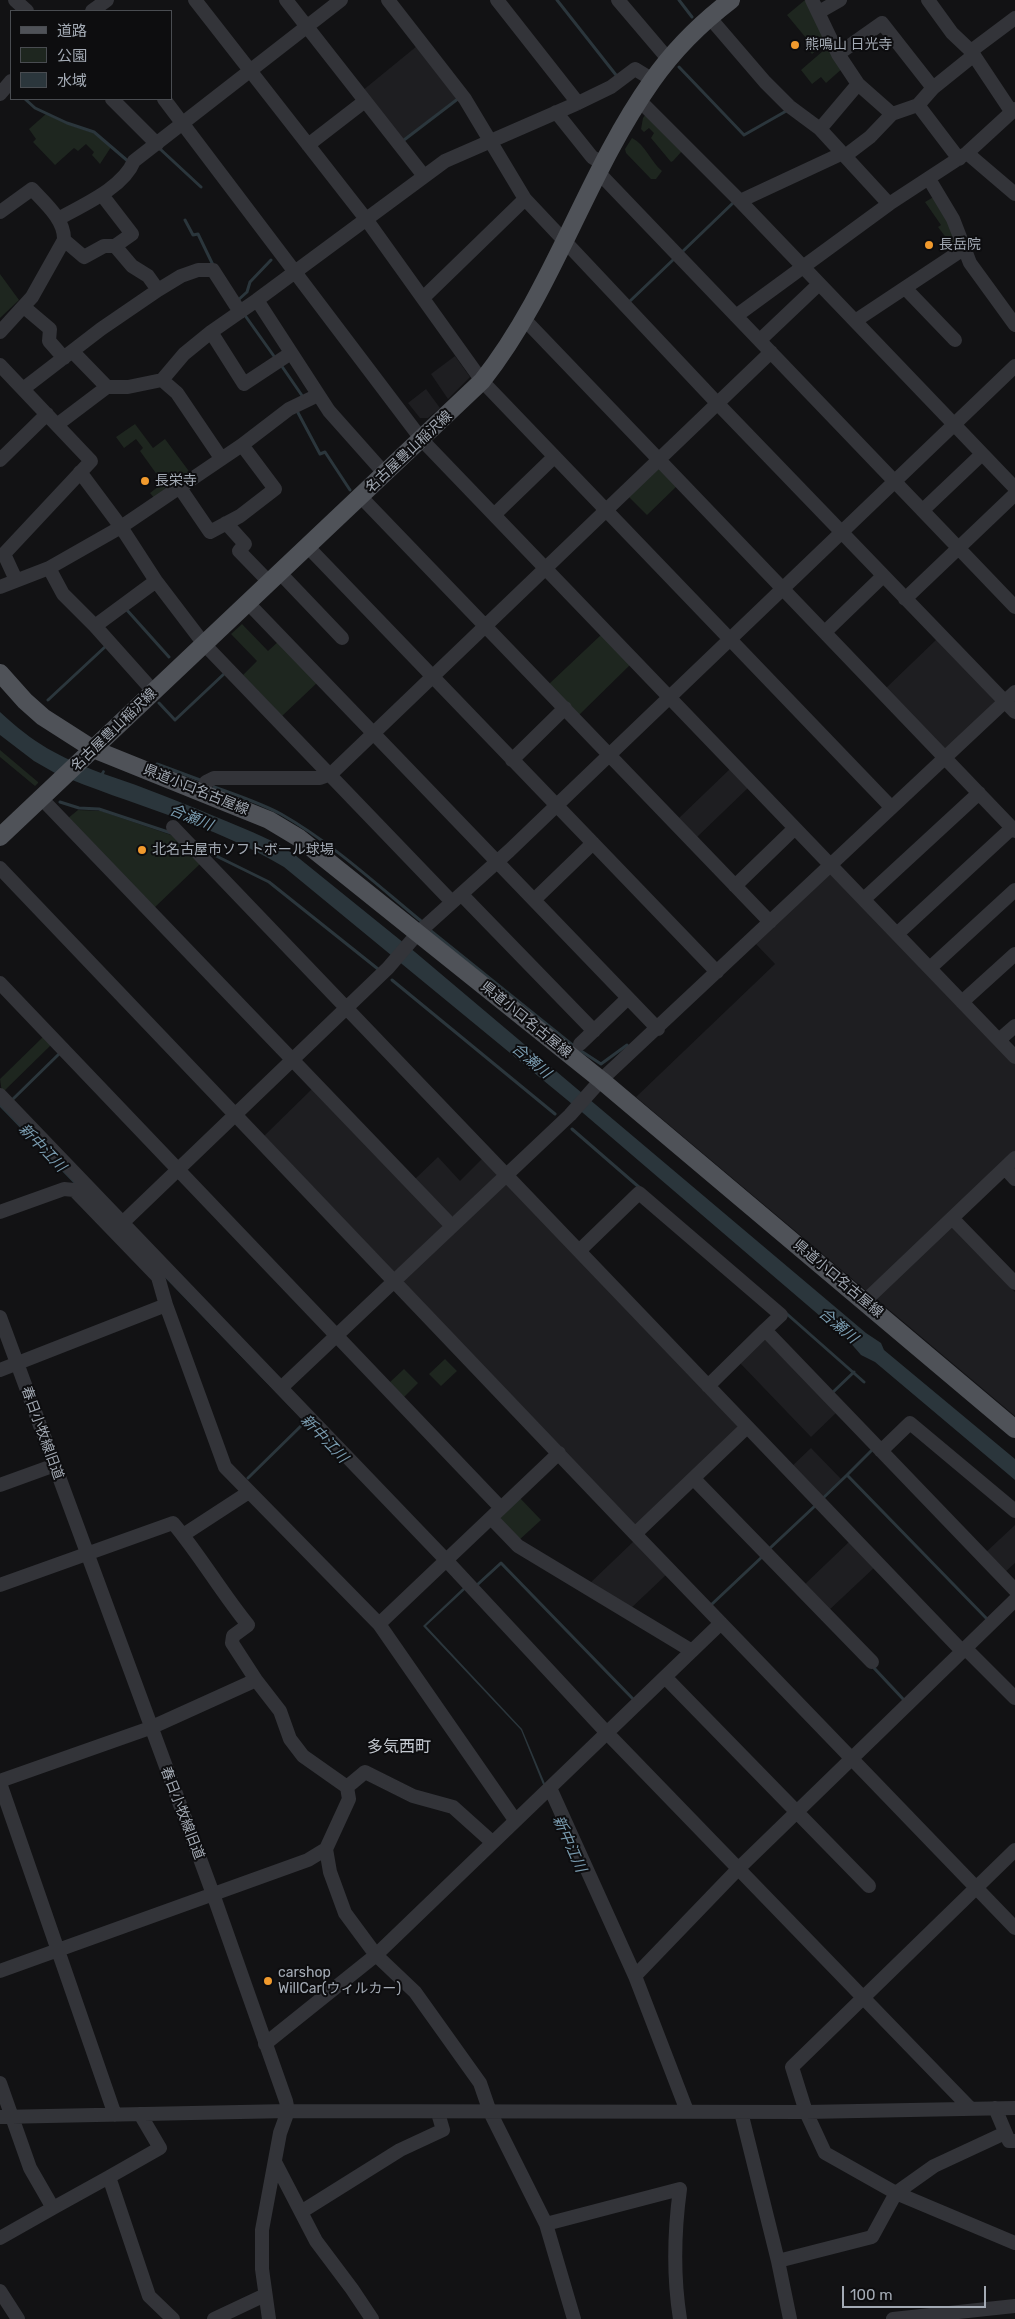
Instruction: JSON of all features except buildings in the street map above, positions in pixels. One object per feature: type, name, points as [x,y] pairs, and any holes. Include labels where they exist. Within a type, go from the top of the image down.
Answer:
[{"type":"main road","name":"名古屋豊山稲沢線","points":[[0,838],[248,602],[422,440],[482,381],[502,356],[525,320],[601,169],[639,100],[669,60],[730,0]]},
{"type":"main road","name":"県道小口名古屋線","points":[[0,673],[25,701],[43,717],[93,749],[269,820],[299,838],[415,936],[865,1301],[1015,1429]]},
{"type":"street","points":[[15,0],[26,10]]},
{"type":"street","points":[[92,8],[107,0]]},
{"type":"street","points":[[195,0],[366,219],[482,381],[891,807]]},
{"type":"street","points":[[286,0],[424,176]]},
{"type":"street","points":[[58,219],[102,195],[131,169],[134,161],[341,0]]},
{"type":"street","points":[[388,0],[466,99],[525,200],[842,534],[905,598],[1010,697],[1015,712]]},
{"type":"street","points":[[498,0],[578,103]]},
{"type":"street","points":[[618,0],[669,60]]},
{"type":"street","points":[[840,0],[816,6],[838,54],[858,84],[892,114]]},
{"type":"street","points":[[736,316],[888,204],[929,180],[963,156],[1013,110],[972,53],[952,33],[928,0]]},
{"type":"street","points":[[710,18],[774,91],[789,106],[820,130],[888,204]]},
{"type":"street","points":[[740,201],[844,154],[870,137],[892,114],[910,106],[918,105],[972,53],[1015,18]]},
{"type":"street","points":[[838,54],[882,23],[934,88]]},
{"type":"street","points":[[58,424],[107,388],[128,387],[162,380],[184,354],[211,332],[445,161],[578,103],[611,87],[635,69],[653,80]]},
{"type":"street","points":[[820,130],[858,84]]},
{"type":"street","points":[[113,100],[157,144]]},
{"type":"street","points":[[165,100],[422,440],[1015,1057]]},
{"type":"street","points":[[639,100],[740,201],[1014,487],[958,548],[905,598]]},
{"type":"street","points":[[308,145],[365,101]]},
{"type":"street","points":[[918,105],[963,156],[1015,194]]},
{"type":"street","points":[[556,112],[601,169],[736,316],[1015,606]]},
{"type":"street","points":[[929,180],[945,203],[970,263],[1015,325]]},
{"type":"street","points":[[0,212],[32,189],[58,219],[64,233],[64,240],[32,297],[0,332]]},
{"type":"street","points":[[64,240],[84,257],[104,246],[115,246],[132,234],[102,195]]},
{"type":"street","points":[[423,298],[525,200]]},
{"type":"street","points":[[115,246],[132,266],[148,276],[158,290]]},
{"type":"street","points":[[855,321],[965,248]]},
{"type":"street","points":[[24,389],[101,329],[181,276],[198,270],[213,270],[240,312]]},
{"type":"street","points":[[760,340],[819,284]]},
{"type":"street","points":[[905,288],[955,340]]},
{"type":"street","points":[[257,300],[329,412],[386,474]]},
{"type":"street","points":[[24,307],[50,329],[49,341],[69,355],[107,388]]},
{"type":"street","points":[[525,320],[1014,829],[897,934]]},
{"type":"street","points":[[211,332],[244,384],[291,353]]},
{"type":"street","points":[[202,792],[206,782],[214,778],[320,778],[331,774],[771,352]]},
{"type":"street","points":[[0,365],[91,460],[4,554],[16,580]]},
{"type":"street","points":[[119,1227],[392,964],[415,936],[498,862],[954,425],[1012,374]]},
{"type":"street","points":[[162,380],[177,393],[221,458]]},
{"type":"street","points":[[0,587],[49,568],[121,527],[242,445],[289,408],[318,395]]},
{"type":"street","points":[[0,460],[47,414]]},
{"type":"street","points":[[180,488],[210,532],[240,516],[274,489],[242,445]]},
{"type":"street","points":[[923,510],[982,454]]},
{"type":"street","points":[[495,514],[554,457]]},
{"type":"street","points":[[80,472],[121,527],[156,581],[204,644],[331,774],[594,1031]]},
{"type":"street","points":[[361,497],[770,922]]},
{"type":"street","points":[[226,523],[245,544],[239,550],[275,578],[342,638]]},
{"type":"street","points":[[308,547],[717,972]]},
{"type":"street","points":[[49,568],[63,594],[95,626],[154,692]]},
{"type":"street","points":[[825,632],[883,576]]},
{"type":"street","points":[[95,626],[156,581]]},
{"type":"street","points":[[248,602],[658,1029]]},
{"type":"street","points":[[281,1388],[572,1113],[598,1084],[944,756],[1010,697]]},
{"type":"street","points":[[512,760],[565,708]]},
{"type":"street","points":[[864,899],[979,793]]},
{"type":"street","points":[[42,799],[452,1226]]},
{"type":"street","points":[[174,828],[747,1427],[964,1649],[1015,1698]]},
{"type":"street","points":[[735,886],[795,828]]},
{"type":"street","points":[[534,900],[593,843]]},
{"type":"street","points":[[0,868],[559,1452],[635,1534],[1015,1928]]},
{"type":"street","points":[[930,968],[1015,890]]},
{"type":"street","points":[[962,1002],[1015,954]]},
{"type":"street","points":[[0,983],[501,1508]]},
{"type":"street","points":[[580,1044],[628,998]]},
{"type":"street","points":[[1000,1040],[1015,1026]]},
{"type":"street","points":[[0,1095],[119,1227],[281,1388],[607,1733],[970,2108]]},
{"type":"street","points":[[865,1301],[1015,1158]]},
{"type":"street","points":[[1005,1168],[1015,1179]]},
{"type":"street","points":[[0,1212],[64,1189],[74,1190],[119,1227],[158,1277],[166,1305],[225,1467],[379,1624],[515,1820]]},
{"type":"street","points":[[579,1251],[639,1194],[780,1315],[708,1386]]},
{"type":"street","points":[[952,1218],[1015,1284]]},
{"type":"street","points":[[0,1370],[166,1305]]},
{"type":"street","name":"春日小牧線旧道","points":[[0,1317],[150,1728],[213,1894],[286,2101],[288,2112]]},
{"type":"street","points":[[765,1330],[1015,1590]]},
{"type":"street","points":[[881,1451],[910,1423],[1015,1511]]},
{"type":"street","points":[[635,1534],[747,1427]]},
{"type":"street","points":[[379,1624],[559,1452]]},
{"type":"street","points":[[0,1485],[54,1466]]},
{"type":"street","points":[[694,1478],[872,1662]]},
{"type":"street","points":[[183,1535],[249,1492]]},
{"type":"street","points":[[491,1518],[518,1546],[692,1651]]},
{"type":"street","points":[[0,1585],[173,1523],[225,1597],[248,1625],[232,1636],[232,1643],[256,1680],[280,1711],[290,1739],[303,1756],[347,1787],[349,1793],[346,1807],[326,1849],[308,1860],[0,1971]]},
{"type":"street","points":[[634,1976],[796,1811],[1015,1600]]},
{"type":"street","points":[[265,2044],[376,1955],[721,1623]]},
{"type":"street","points":[[665,1677],[869,1886]]},
{"type":"street","points":[[115,2115],[0,1782],[150,1728],[256,1680]]},
{"type":"street","points":[[347,1787],[365,1772],[413,1796],[453,1807],[492,1842]]},
{"type":"street","points":[[550,1788],[634,1976],[687,2111]]},
{"type":"street","points":[[326,1849],[330,1872],[345,1913],[376,1955],[415,1992],[480,2083],[490,2112],[546,2224],[574,2319]]},
{"type":"street","points":[[1015,1850],[792,2067],[806,2112],[825,2153],[896,2193],[1015,2243]]},
{"type":"street","points":[[0,2083],[6,2117],[30,2168],[53,2208]]},
{"type":"street","points":[[778,2262],[872,2236],[896,2193],[934,2166],[1010,2137],[995,2108]]},
{"type":"street","points":[[6,2117],[288,2112],[806,2112],[1015,2108]]},
{"type":"street","points":[[268,2319],[262,2269],[262,2230],[280,2133],[288,2112]]},
{"type":"street","points":[[741,2112],[790,2319]]},
{"type":"street","points":[[300,2212],[400,2150],[443,2130],[438,2113]]},
{"type":"street","points":[[0,2238],[160,2148],[140,2114]]},
{"type":"street","points":[[274,2162],[316,2242],[372,2319]]},
{"type":"street","points":[[109,2177],[149,2296],[173,2319]]},
{"type":"street","points":[[546,2224],[680,2189],[674,2227],[675,2288],[680,2319]]},
{"type":"street","points":[[0,2291],[18,2319]]},
{"type":"street","points":[[214,2319],[265,2295]]},
{"type":"street","points":[[893,2319],[963,2315],[1015,2306]]},
{"type":"shaded area","points":[[417,46],[457,98],[401,141],[362,91]]},
{"type":"shaded area","points":[[455,356],[470,377],[448,399],[431,374]]},
{"type":"shaded area","points":[[426,389],[440,408],[428,418],[420,418],[408,403]]},
{"type":"shaded area","points":[[937,639],[995,699],[995,703],[947,749],[944,749],[885,689]]},
{"type":"shaded area","points":[[731,768],[749,787],[697,837],[679,818]]},
{"type":"shaded area","points":[[832,873],[1015,1064],[1015,1154],[869,1293],[636,1097],[775,964],[755,943],[827,874]]},
{"type":"shaded area","points":[[313,1088],[443,1224],[443,1228],[394,1272],[264,1136]]},
{"type":"shaded area","points":[[438,1157],[460,1181],[484,1157],[497,1171],[497,1177],[456,1216],[451,1216],[415,1179]]},
{"type":"shaded area","points":[[503,1183],[509,1184],[741,1425],[636,1526],[403,1284],[404,1279]]},
{"type":"shaded area","points":[[947,1227],[954,1228],[1015,1292],[1015,1416],[874,1297]]},
{"type":"shaded area","points":[[763,1338],[837,1412],[811,1437],[739,1362]]},
{"type":"shaded area","points":[[811,1448],[841,1479],[820,1499],[790,1468]]},
{"type":"shaded area","points":[[1015,1525],[1015,1563],[1003,1574],[984,1554]]},
{"type":"shaded area","points":[[851,1540],[876,1566],[827,1612],[803,1586]]},
{"type":"shaded area","points":[[634,1541],[666,1575],[629,1610],[588,1585]]},
{"type":"green space","points":[[805,0],[809,0],[829,40],[812,54],[807,48],[811,44],[787,15]]},
{"type":"green space","points":[[831,44],[844,67],[826,83],[821,77],[812,84],[801,70]]},
{"type":"green space","points":[[46,114],[93,133],[111,147],[100,164],[92,155],[94,152],[86,144],[78,151],[74,148],[55,165],[33,142],[36,139],[29,129]]},
{"type":"green space","points":[[646,114],[682,151],[673,161],[671,162],[651,138],[654,133],[649,128],[644,132],[641,129],[643,118]]},
{"type":"green space","points":[[632,138],[641,145],[662,171],[656,179],[651,179],[626,153],[625,149]]},
{"type":"green space","points":[[937,195],[962,247],[951,255],[945,247],[950,243],[938,227],[941,225],[925,202]]},
{"type":"green space","points":[[0,274],[19,300],[0,318]]},
{"type":"green space","points":[[135,424],[153,448],[165,439],[191,474],[156,500],[150,493],[163,483],[140,451],[143,448],[136,439],[124,448],[116,437]]},
{"type":"green space","points":[[658,467],[678,485],[647,515],[628,496]]},
{"type":"green space","points":[[242,624],[268,651],[280,640],[319,681],[282,716],[243,675],[257,661],[231,634]]},
{"type":"green space","points":[[602,634],[631,664],[579,715],[549,684]]},
{"type":"green space","points":[[0,750],[38,783],[35,786],[0,757]]},
{"type":"green space","name":"北名古屋市ソフトボール球場","points":[[78,810],[101,811],[174,836],[200,864],[154,908],[67,819]]},
{"type":"green space","points":[[43,1037],[51,1045],[2,1093],[0,1079]]},
{"type":"green space","points":[[445,1359],[457,1371],[441,1386],[429,1374]]},
{"type":"green space","points":[[404,1369],[418,1383],[403,1398],[389,1383]]},
{"type":"green space","points":[[519,1497],[541,1520],[518,1541],[498,1517]]},
{"type":"water","name":"合瀬川","points":[[0,712],[35,741],[72,761],[101,773],[103,770],[105,771],[104,774],[166,796],[244,828],[270,840],[295,855],[415,952],[866,1333],[881,1343],[884,1350],[1015,1459],[1015,1480],[875,1362],[861,1355],[848,1340],[583,1113],[284,867],[257,852],[200,827],[55,773],[34,761],[0,735]]},
{"type":"water","name":"新中江川","points":[[0,1101],[468,1587],[426,1626],[522,1729],[546,1786],[544,1787],[521,1730],[423,1626],[464,1587],[0,1107]]},
{"type":"waterway","points":[[557,0],[616,75]]},
{"type":"waterway","points":[[679,0],[692,17]]},
{"type":"waterway","points":[[679,67],[744,135],[788,110]]},
{"type":"waterway","points":[[404,140],[459,98]]},
{"type":"waterway","points":[[26,100],[35,108],[67,123],[94,132],[129,162]]},
{"type":"waterway","points":[[159,148],[201,187]]},
{"type":"waterway","points":[[682,252],[734,202]]},
{"type":"waterway","points":[[185,220],[193,235],[198,234],[213,265]]},
{"type":"waterway","points":[[629,302],[675,258]]},
{"type":"waterway","points":[[237,301],[247,292],[250,282],[271,260]]},
{"type":"waterway","points":[[244,314],[276,359]]},
{"type":"waterway","points":[[281,365],[303,397]]},
{"type":"waterway","points":[[296,409],[320,454],[325,452],[350,490]]},
{"type":"waterway","points":[[126,609],[169,657]]},
{"type":"waterway","points":[[48,700],[106,646],[105,644]]},
{"type":"waterway","points":[[159,703],[175,720],[225,673]]},
{"type":"waterway","points":[[157,764],[200,780]]},
{"type":"waterway","points":[[214,787],[265,806],[300,825],[353,864],[421,921]]},
{"type":"waterway","points":[[60,802],[79,808],[99,809],[171,833]]},
{"type":"waterway","points":[[202,849],[269,882],[378,969]]},
{"type":"waterway","points":[[431,931],[575,1047],[601,1064],[627,1045]]},
{"type":"waterway","points":[[392,980],[555,1114]]},
{"type":"waterway","points":[[12,1100],[60,1053]]},
{"type":"waterway","points":[[572,1129],[640,1188]]},
{"type":"waterway","points":[[787,1314],[864,1382]]},
{"type":"waterway","points":[[832,1393],[854,1372]]},
{"type":"waterway","name":"新中江川","points":[[248,1478],[303,1424]]},
{"type":"waterway","points":[[847,1475],[873,1449]]},
{"type":"waterway","points":[[822,1499],[847,1475],[988,1620]]},
{"type":"waterway","points":[[768,1550],[816,1505]]},
{"type":"waterway","points":[[711,1605],[763,1556]]},
{"type":"waterway","points":[[477,1585],[501,1563],[634,1700]]},
{"type":"waterway","points":[[874,1668],[904,1700]]},
{"type":"place","name":"熊鳴山 日光寺","points":[[795,45]]},
{"type":"place","name":"長岳院","points":[[929,245]]},
{"type":"place","name":"長栄寺","points":[[145,481]]},
{"type":"place","name":"北名古屋市ソフトボール球場","points":[[142,850]]},
{"type":"place","name":"carshop WillCar(ウィルカー)","points":[[268,1981]]},
{"type":"district","name":"多気西町","points":[[399,1747]]}]
